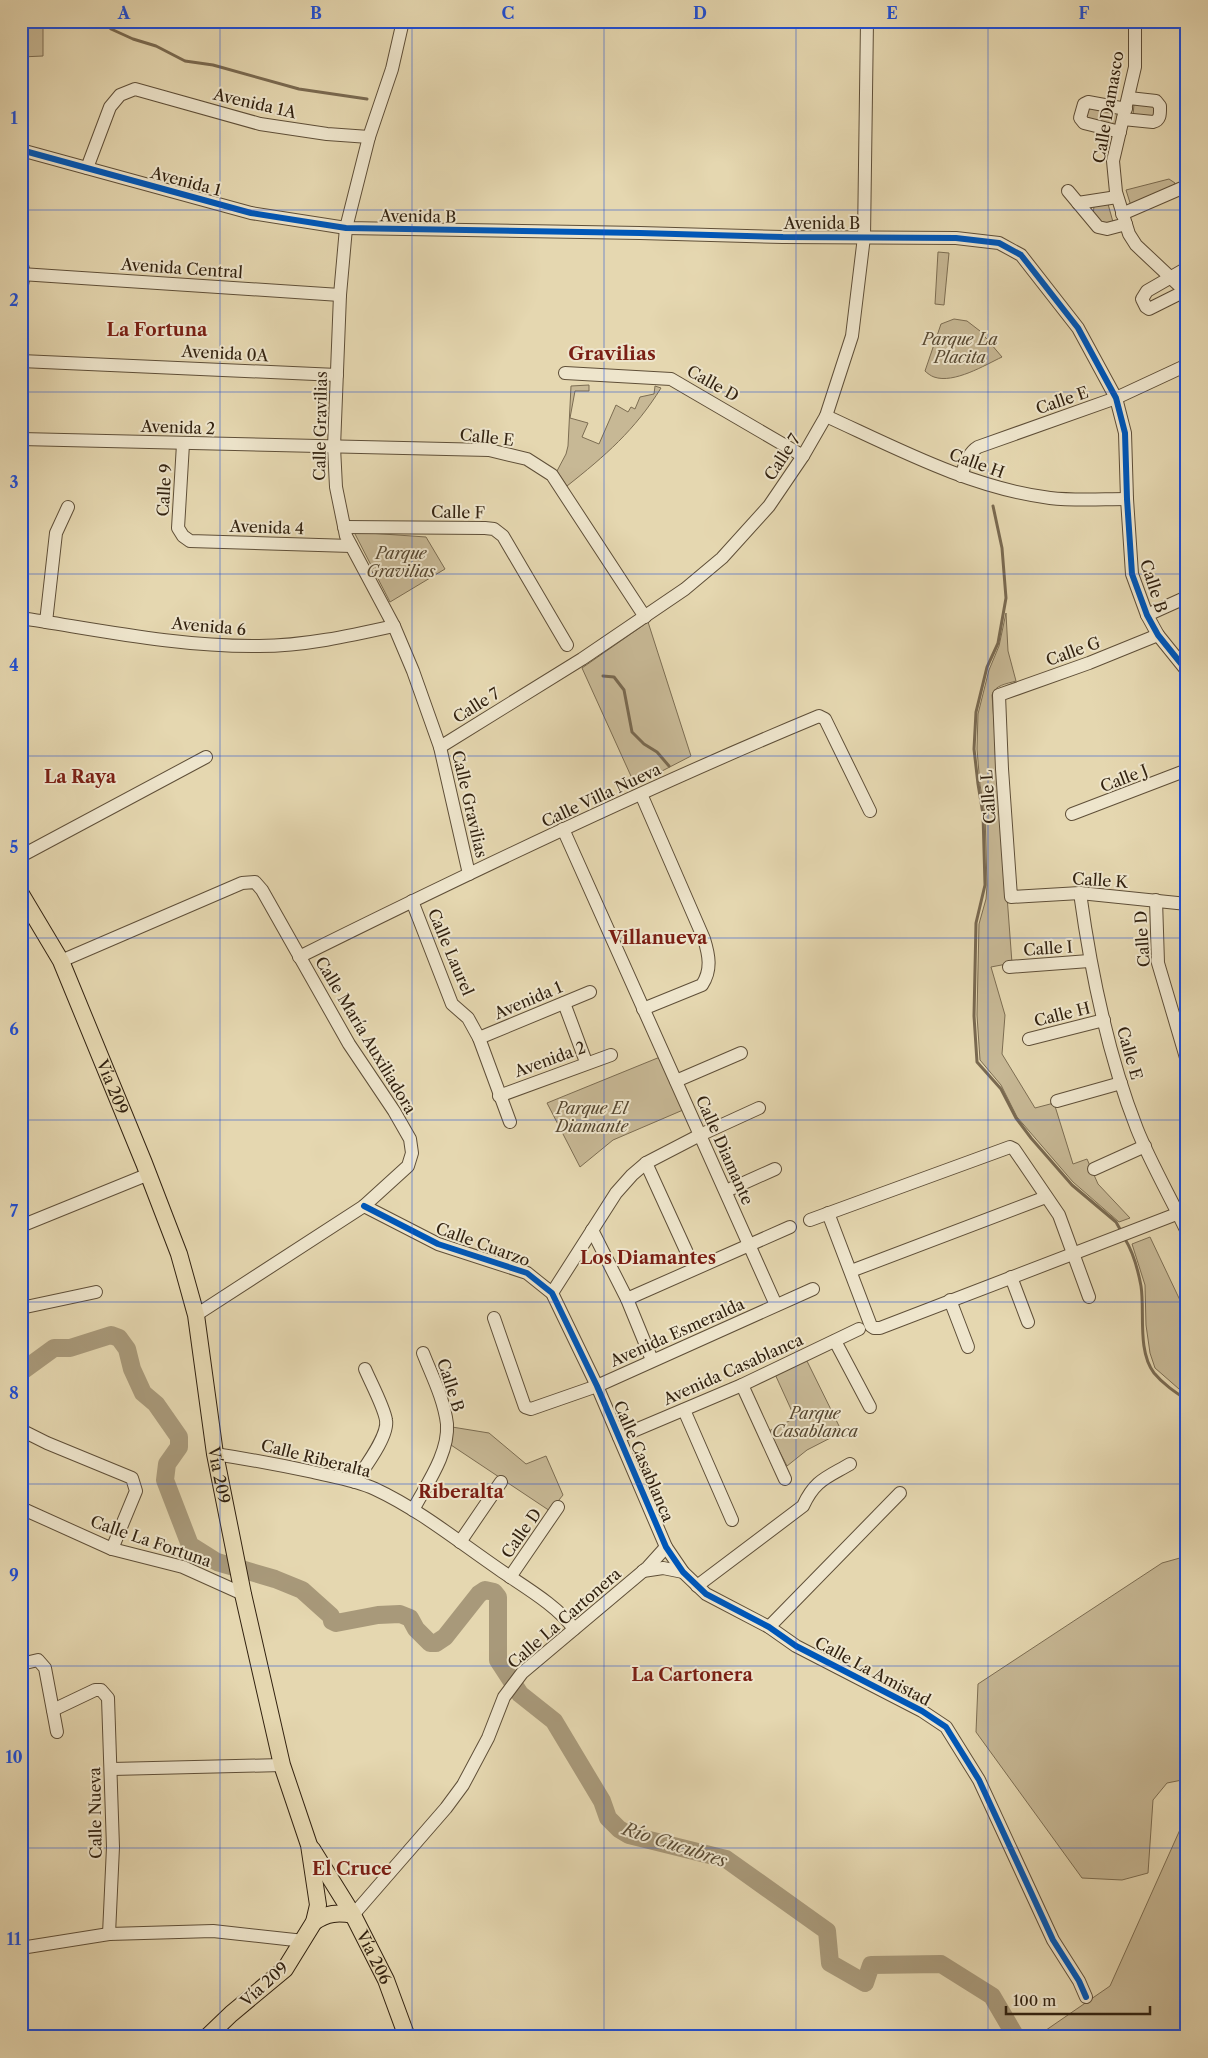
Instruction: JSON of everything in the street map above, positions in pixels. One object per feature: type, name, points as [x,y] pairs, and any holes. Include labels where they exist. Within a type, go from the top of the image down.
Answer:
[{"type":"main road","name":"Vía 209","points":[[21,894],[61,961],[179,1254],[196,1315],[215,1454],[242,1590],[282,1765],[309,1845],[318,1905],[314,1922],[304,1941],[285,1969],[231,2014],[207,2037]]},
{"type":"main road","points":[[309,1845],[353,1914]]},
{"type":"main road","name":"Vía 206","points":[[318,1905],[328,1903],[337,1905],[353,1914],[386,1980],[407,2037]]},
{"type":"main road","points":[[314,1922],[323,1916],[333,1913],[353,1914]]},
{"type":"street","name":"Calle Gravilias","points":[[403,21],[392,69],[369,137],[346,228],[340,295],[334,448],[336,487],[344,526],[351,546],[394,626],[413,671],[440,747],[469,874]]},
{"type":"street","name":"Calle 7","points":[[440,747],[582,659],[685,589],[722,558],[769,506],[803,456],[826,416],[852,336],[864,237],[867,21]]},
{"type":"street","name":"Calle Damasco","points":[[1135,21],[1135,67],[1113,161],[1117,197],[1124,219],[1136,245],[1186,291]]},
{"type":"street","name":"Avenida 1A","points":[[87,168],[110,108],[120,95],[136,89],[260,124],[327,134],[369,137]]},
{"type":"street","name":"Avenida 1","points":[[21,150],[251,213],[346,228]]},
{"type":"street","points":[[1068,191],[1098,227],[1107,229],[1182,188]]},
{"type":"street","points":[[1078,203],[1117,197]]},
{"type":"street","name":"Avenida B","points":[[346,228],[974,239],[999,243],[1013,250],[1027,262],[1078,328],[1116,398],[1125,433],[1127,499]]},
{"type":"street","points":[[21,261],[23,274],[21,290]]},
{"type":"street","points":[[1186,291],[1149,309],[1142,299],[1144,294],[1187,268]]},
{"type":"street","name":"Avenida Central","points":[[23,274],[340,295]]},
{"type":"street","name":"Avenida 0A","points":[[21,361],[337,375]]},
{"type":"street","name":"Calle E","points":[[961,476],[967,458],[978,447],[1116,398],[1187,365]]},
{"type":"street","name":"Calle D","points":[[565,373],[671,379],[803,456]]},
{"type":"street","name":"Calle H","points":[[826,416],[961,476],[1006,490],[1052,498],[1127,499]]},
{"type":"street","name":"Avenida 2","points":[[21,439],[334,448]]},
{"type":"street","name":"Calle 9","points":[[182,536],[178,528],[183,444]]},
{"type":"street","name":"Calle E","points":[[334,448],[489,450],[527,459],[552,475],[645,617]]},
{"type":"street","name":"Calle B","points":[[1127,499],[1132,574],[1147,615],[1158,635],[1187,671]]},
{"type":"street","points":[[46,622],[56,533],[68,507]]},
{"type":"street","name":"Calle F","points":[[344,526],[494,529],[503,536],[567,645]]},
{"type":"street","name":"Avenida 4","points":[[182,536],[190,540],[351,546]]},
{"type":"street","points":[[1147,615],[1187,597]]},
{"type":"street","name":"Avenida 6","points":[[21,618],[190,642],[259,646],[287,645],[346,637],[394,626]]},
{"type":"street","name":"Calle G","points":[[999,695],[1090,663],[1158,635]]},
{"type":"street","name":"Calle L","points":[[999,695],[1011,897]]},
{"type":"street","name":"Calle Villa Nueva","points":[[299,957],[563,829],[728,754],[819,716],[826,719],[870,811]]},
{"type":"street","points":[[21,856],[206,757]]},
{"type":"street","name":"Calle J","points":[[1072,814],[1187,770]]},
{"type":"street","points":[[641,794],[704,939],[709,963],[709,970],[702,984],[643,1009]]},
{"type":"street","name":"Calle Diamante","points":[[563,829],[776,1305]]},
{"type":"street","name":"Calle María Auxiliadora","points":[[61,961],[242,883],[255,882],[262,890],[349,1044],[394,1111],[410,1139],[412,1153],[408,1166],[364,1206],[196,1315]]},
{"type":"street","name":"Calle E","points":[[1080,893],[1089,962],[1121,1083],[1137,1130],[1182,1211],[1187,1232]]},
{"type":"street","name":"Calle K","points":[[1011,897],[1080,893],[1187,904]]},
{"type":"street","name":"Calle D","points":[[1156,900],[1158,963],[1187,1061]]},
{"type":"street","name":"Calle Laurel","points":[[412,901],[452,1004],[468,1018],[479,1038],[510,1122]]},
{"type":"street","name":"Calle I","points":[[1009,967],[1089,962]]},
{"type":"street","name":"Avenida 1","points":[[479,1038],[590,992]]},
{"type":"street","points":[[564,1003],[586,1062]]},
{"type":"street","name":"Calle H","points":[[1029,1038],[1104,1020]]},
{"type":"street","points":[[676,1080],[741,1053]]},
{"type":"street","name":"Avenida 2","points":[[499,1096],[586,1062],[611,1055]]},
{"type":"street","points":[[1057,1101],[1121,1083]]},
{"type":"street","points":[[552,1293],[616,1193],[646,1163],[700,1135],[759,1108]]},
{"type":"street","points":[[1094,1169],[1145,1146]]},
{"type":"street","points":[[810,1220],[1010,1147],[1014,1149],[1059,1215],[1089,1297]]},
{"type":"street","points":[[646,1163],[694,1268]]},
{"type":"street","points":[[726,1191],[775,1169]]},
{"type":"street","points":[[21,1226],[148,1174]]},
{"type":"street","points":[[851,1271],[1046,1197]]},
{"type":"street","name":"Calle Cuarzo","points":[[364,1206],[438,1244],[527,1273],[552,1293],[597,1386]]},
{"type":"street","points":[[828,1213],[871,1326],[880,1328],[1182,1211]]},
{"type":"street","points":[[627,1299],[790,1227]]},
{"type":"street","points":[[592,1230],[627,1299],[652,1360]]},
{"type":"street","points":[[1011,1278],[1028,1322]]},
{"type":"street","name":"Avenida Esmeralda","points":[[494,1318],[525,1407],[531,1409],[597,1386],[813,1289]]},
{"type":"street","points":[[21,1308],[96,1292]]},
{"type":"street","points":[[950,1300],[968,1347]]},
{"type":"street","name":"Avenida Casablanca","points":[[619,1437],[742,1385],[859,1329]]},
{"type":"street","points":[[834,1341],[870,1407]]},
{"type":"street","name":"Calle B","points":[[413,1510],[438,1462],[447,1426],[440,1395],[423,1354]]},
{"type":"street","points":[[355,1482],[385,1431],[386,1420],[365,1369]]},
{"type":"street","points":[[742,1385],[785,1478]]},
{"type":"street","name":"Calle Casablanca","points":[[597,1386],[666,1546]]},
{"type":"street","points":[[684,1410],[732,1520]]},
{"type":"street","points":[[21,1430],[47,1443],[132,1478],[136,1491],[112,1549]]},
{"type":"street","name":"Calle Riberalta","points":[[215,1454],[255,1460],[355,1482],[376,1490],[413,1510],[510,1577],[566,1618],[574,1629]]},
{"type":"street","points":[[697,1586],[803,1506],[810,1490],[819,1482],[850,1464]]},
{"type":"street","points":[[460,1542],[500,1482]]},
{"type":"street","points":[[769,1627],[900,1493]]},
{"type":"street","name":"Calle D","points":[[510,1577],[558,1507]]},
{"type":"street","name":"Calle La Fortuna","points":[[21,1508],[112,1549],[183,1567],[242,1590]]},
{"type":"street","name":"Calle La Cartonera","points":[[353,1914],[446,1808],[463,1785],[488,1738],[504,1696],[522,1673],[643,1571],[666,1546]]},
{"type":"street","name":"Calle La Amistad","points":[[666,1546],[683,1572],[713,1598],[769,1627],[796,1646],[922,1711],[946,1727],[979,1780],[1053,1940],[1079,1981],[1086,1998]]},
{"type":"street","points":[[643,1571],[663,1568],[683,1572]]},
{"type":"street","points":[[21,1664],[38,1660],[45,1668],[57,1732]]},
{"type":"street","name":"Calle Nueva","points":[[54,1710],[95,1690],[101,1690],[106,1693],[108,1698],[112,1769],[113,1847],[109,1934]]},
{"type":"street","points":[[112,1769],[282,1765]]},
{"type":"street","points":[[21,1948],[109,1934],[213,1931],[304,1941]]},
{"type":"green space","points":[[21,21],[43,21],[43,56],[21,57]]},
{"type":"green space","points":[[1134,104],[1156,106],[1155,117],[1133,116]]},
{"type":"green space","points":[[1088,106],[1118,114],[1115,125],[1085,117]]},
{"type":"green space","points":[[1169,179],[1175,183],[1172,189],[1131,206],[1126,190]]},
{"type":"green space","points":[[1108,204],[1113,222],[1100,223],[1093,216],[1094,206]]},
{"type":"green space","points":[[938,252],[949,253],[944,305],[935,304]]},
{"type":"green space","name":"Parque La Placita","points":[[954,319],[967,321],[980,331],[1002,357],[960,376],[951,378],[934,377],[925,371],[941,324]]},
{"type":"green space","points":[[589,385],[589,391],[575,391],[570,418],[588,423],[582,437],[599,444],[616,405],[628,412],[631,407],[635,409],[640,397],[654,394],[655,386],[661,388],[630,430],[567,486],[557,471],[568,446],[571,386]]},
{"type":"green space","name":"Parque Gravilias","points":[[354,532],[426,537],[445,569],[390,602]]},
{"type":"green space","points":[[1006,613],[1008,651],[1016,681],[998,687],[992,695],[1012,963],[991,967],[1005,1015],[1002,1054],[1035,1108],[1054,1103],[1073,1164],[1087,1159],[1098,1184],[1130,1218],[1119,1222],[1073,1182],[1017,1117],[1001,1085],[980,1060],[977,1015],[979,924],[986,899],[987,886],[985,813],[977,749],[978,714],[989,670],[999,646]]},
{"type":"green space","points":[[648,622],[691,756],[635,785],[582,668]]},
{"type":"green space","name":"Parque El Diamante","points":[[660,1057],[683,1110],[613,1140],[580,1167],[547,1103]]},
{"type":"green space","points":[[1150,1237],[1187,1315],[1187,1396],[1155,1368],[1150,1353],[1146,1325],[1145,1285],[1132,1244]]},
{"type":"green space","name":"Parque Casablanca","points":[[805,1357],[842,1432],[807,1450],[787,1466],[769,1431],[795,1418],[774,1372]]},
{"type":"green space","points":[[452,1427],[489,1433],[526,1464],[546,1456],[563,1495],[550,1511],[448,1443]]},
{"type":"green space","points":[[1187,1556],[1187,1779],[1167,1783],[1153,1800],[1148,1873],[1122,1880],[1082,1878],[976,1732],[978,1684],[1162,1563]]},
{"type":"green space","points":[[1187,1814],[1187,2037],[1036,2037],[1110,1986]]},
{"type":"waterway","points":[[105,21],[111,29],[133,39],[156,46],[185,61],[213,65],[299,89],[367,99]]},
{"type":"waterway","points":[[993,506],[1002,548],[1006,598],[998,643],[987,667],[976,712],[974,749],[983,814],[985,885],[976,923],[974,1016],[977,1062],[1001,1089],[1016,1118],[1031,1138],[1072,1185],[1116,1222],[1121,1231]]},
{"type":"waterway","points":[[603,676],[614,677],[624,690],[632,732],[644,744],[657,752],[669,766]]},
{"type":"waterway","points":[[1125,1239],[1135,1261],[1141,1286],[1145,1354],[1154,1373],[1161,1381],[1187,1400]]},
{"type":"waterway","name":"Río Cucubres","points":[[21,1372],[54,1348],[70,1348],[111,1335],[119,1338],[127,1349],[132,1369],[143,1393],[156,1404],[179,1437],[179,1447],[167,1464],[165,1480],[190,1545],[217,1562],[275,1579],[302,1590],[331,1616],[332,1621],[336,1623],[378,1615],[400,1614],[410,1618],[416,1629],[430,1643],[436,1643],[445,1637],[479,1594],[485,1590],[494,1592],[498,1597],[498,1660],[520,1694],[554,1721],[602,1801],[608,1818],[619,1829],[629,1835],[726,1859],[827,1931],[830,1963],[865,1983],[871,1965],[941,1964],[992,1996],[1016,2037]]},
{"type":"cycle path","points":[[21,150],[251,213],[346,228],[783,237],[956,238],[999,243],[1021,255],[1078,328],[1116,398],[1125,433],[1132,574],[1147,615],[1158,635],[1187,671]]},
{"type":"cycle path","points":[[364,1206],[438,1244],[527,1273],[552,1293],[597,1386],[666,1547],[683,1572],[706,1594],[769,1627],[796,1646],[922,1711],[946,1727],[979,1780],[1053,1940],[1079,1981],[1086,1997]]},
{"type":"district","name":"La Fortuna","points":[[157,330]]},
{"type":"district","name":"Gravilias","points":[[612,353]]},
{"type":"district","name":"La Raya","points":[[80,777]]},
{"type":"district","name":"Villanueva","points":[[658,938]]},
{"type":"district","name":"Los Diamantes","points":[[648,1258]]},
{"type":"district","name":"Riberalta","points":[[461,1492]]},
{"type":"district","name":"La Cartonera","points":[[692,1675]]},
{"type":"district","name":"El Cruce","points":[[352,1869]]}]
